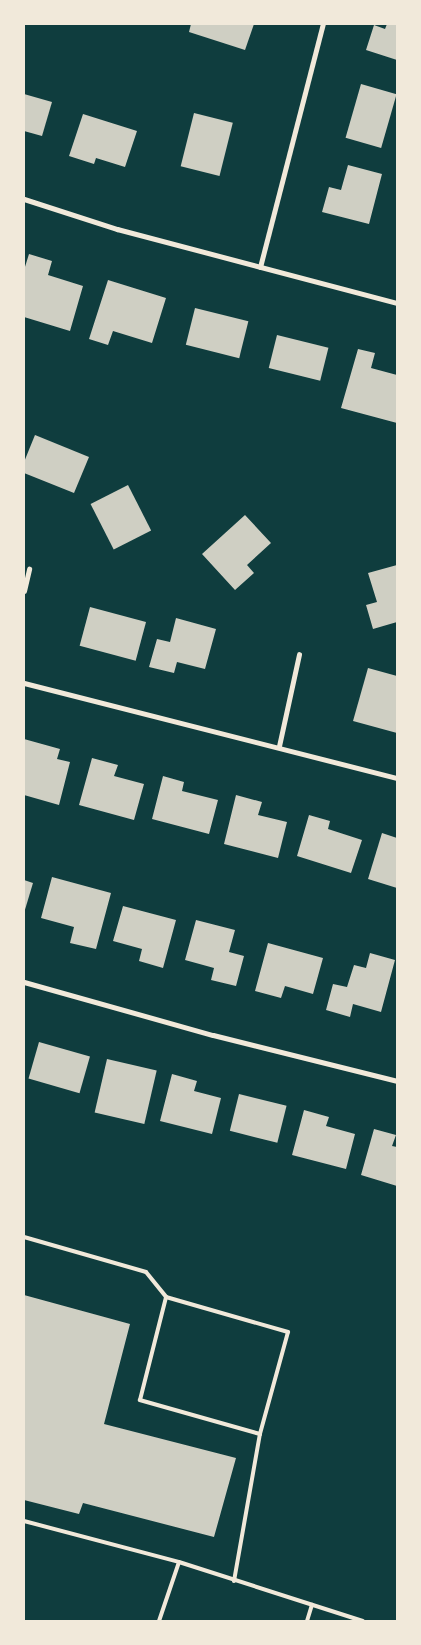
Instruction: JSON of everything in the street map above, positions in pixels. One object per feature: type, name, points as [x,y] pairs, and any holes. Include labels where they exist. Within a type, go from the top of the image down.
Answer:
[{"type":"street","points":[[260,267],[323,24]]},
{"type":"street","points":[[24,200],[116,229],[397,303]]},
{"type":"street","points":[[24,591],[29,568]]},
{"type":"street","points":[[278,746],[299,654]]},
{"type":"street","points":[[24,683],[278,746],[397,778]]},
{"type":"street","points":[[24,982],[213,1035],[397,1081]]},
{"type":"lane","points":[[24,1237],[146,1272],[166,1297],[288,1332],[260,1434],[234,1580]]},
{"type":"lane","points":[[166,1297],[140,1400],[260,1434]]},
{"type":"lane","points":[[24,1521],[179,1562],[363,1621]]},
{"type":"lane","points":[[159,1621],[179,1562]]},
{"type":"lane","points":[[307,1621],[312,1605]]},
{"type":"building","points":[[191,24],[254,24],[245,50],[189,32]]},
{"type":"building","points":[[387,24],[397,24],[397,60],[366,50],[374,25],[385,29]]},
{"type":"building","points":[[361,84],[397,94],[381,148],[346,138]]},
{"type":"building","points":[[24,94],[52,102],[42,136],[24,131]]},
{"type":"building","points":[[194,113],[233,123],[220,176],[181,166]]},
{"type":"building","points":[[83,114],[137,131],[125,167],[96,158],[94,164],[69,156]]},
{"type":"building","points":[[348,165],[382,174],[369,224],[322,212],[329,187],[341,190]]},
{"type":"building","points":[[29,254],[52,261],[48,275],[83,286],[70,331],[24,317],[24,270]]},
{"type":"building","points":[[108,280],[166,298],[152,343],[113,331],[108,345],[89,339]]},
{"type":"building","points":[[195,308],[248,321],[239,358],[186,345]]},
{"type":"building","points":[[277,335],[328,348],[320,381],[269,368]]},
{"type":"building","points":[[358,349],[375,353],[371,368],[397,375],[397,423],[341,408]]},
{"type":"building","points":[[35,435],[89,457],[74,493],[24,473],[24,462]]},
{"type":"building","points":[[128,485],[151,530],[114,550],[91,504]]},
{"type":"building","points":[[245,515],[271,543],[247,565],[254,573],[235,590],[202,554]]},
{"type":"building","points":[[397,565],[397,622],[373,629],[366,605],[377,602],[368,573]]},
{"type":"building","points":[[90,607],[146,622],[136,661],[80,646]]},
{"type":"building","points":[[176,618],[216,629],[205,669],[177,662],[174,673],[149,667],[157,639],[170,642]]},
{"type":"building","points":[[368,668],[397,676],[397,733],[353,721]]},
{"type":"building","points":[[24,739],[60,749],[57,759],[70,762],[59,805],[24,795]]},
{"type":"building","points":[[92,758],[118,765],[114,776],[144,784],[134,820],[79,805]]},
{"type":"building","points":[[163,776],[184,782],[182,791],[218,800],[209,834],[152,819]]},
{"type":"building","points":[[236,795],[262,802],[258,815],[287,822],[278,858],[224,844]]},
{"type":"building","points":[[309,815],[330,821],[328,829],[362,840],[351,873],[297,856]]},
{"type":"building","points":[[382,833],[397,838],[397,888],[368,879]]},
{"type":"building","points":[[52,877],[111,893],[96,949],[70,943],[74,927],[41,918]]},
{"type":"building","points":[[24,880],[33,883],[24,913]]},
{"type":"building","points":[[123,906],[176,920],[163,968],[139,961],[142,949],[113,941]]},
{"type":"building","points":[[196,920],[235,930],[229,952],[244,956],[236,986],[211,980],[214,968],[185,960]]},
{"type":"building","points":[[268,943],[323,958],[313,994],[285,986],[281,998],[255,991]]},
{"type":"building","points":[[370,953],[395,960],[381,1012],[353,1004],[350,1017],[326,1010],[333,984],[347,987],[354,965],[366,968]]},
{"type":"building","points":[[39,1042],[90,1057],[79,1093],[29,1079]]},
{"type":"building","points":[[107,1059],[157,1070],[144,1124],[95,1113]]},
{"type":"building","points":[[172,1074],[197,1081],[194,1091],[221,1098],[212,1134],[160,1121]]},
{"type":"building","points":[[239,1094],[287,1106],[277,1143],[230,1131]]},
{"type":"building","points":[[304,1110],[329,1117],[326,1126],[355,1134],[346,1169],[292,1155]]},
{"type":"building","points":[[374,1129],[396,1135],[392,1146],[397,1147],[397,1186],[361,1175]]},
{"type":"building","points":[[24,1295],[130,1324],[104,1424],[236,1458],[214,1537],[83,1503],[79,1514],[24,1500]]}]
